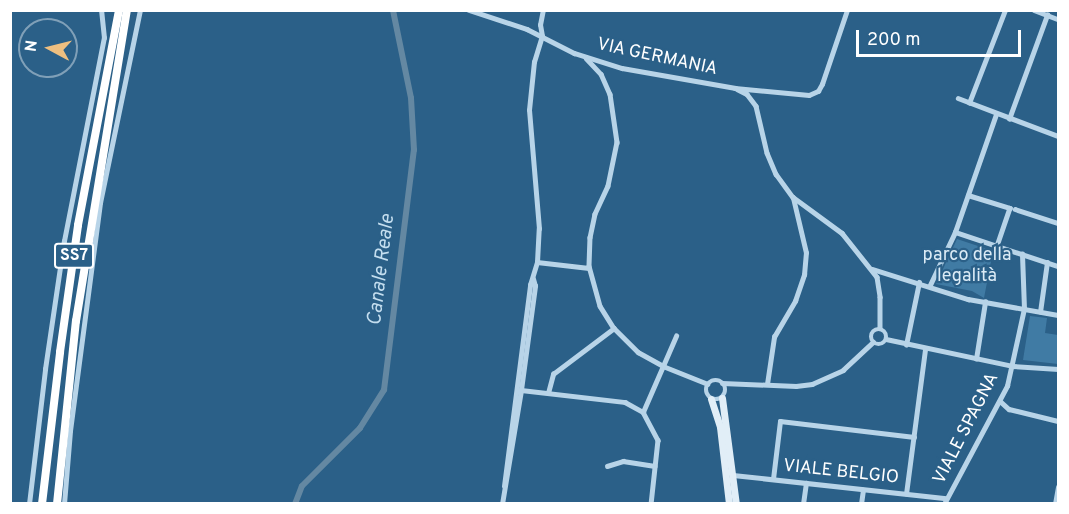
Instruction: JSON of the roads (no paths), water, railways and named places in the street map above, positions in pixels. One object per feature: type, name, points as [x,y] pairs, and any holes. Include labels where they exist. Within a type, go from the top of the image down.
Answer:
[{"type":"highway","name":"SS7","points":[[42,504],[78,225],[119,10]]},
{"type":"highway","name":"SS7","points":[[57,504],[76,321],[127,10]]},
{"type":"street","points":[[29,504],[45,369],[64,241],[104,38],[101,10]]},
{"type":"street","points":[[64,504],[73,407],[100,203],[140,10]]},
{"type":"street","name":"VIA GERMANIA","points":[[469,10],[542,36],[584,56],[622,68],[735,88],[809,95],[818,91],[847,10]]},
{"type":"street","points":[[502,504],[530,285],[537,262],[538,229],[529,110],[534,62],[542,36],[540,25],[543,10]]},
{"type":"street","points":[[969,103],[1005,10]]},
{"type":"street","points":[[1034,10],[1059,19]]},
{"type":"street","points":[[1010,119],[1049,14]]},
{"type":"street","points":[[584,56],[601,74],[610,94],[617,142],[608,186],[595,214],[590,237],[589,268],[600,306],[614,328],[638,352],[663,366],[708,384]]},
{"type":"street","points":[[735,88],[747,94],[756,106],[766,153],[776,174],[793,197],[842,233],[877,277],[880,297],[880,328]]},
{"type":"street","points":[[958,98],[1059,136]]},
{"type":"street","points":[[930,285],[956,232],[996,114]]},
{"type":"street","points":[[968,195],[1010,208],[997,246]]},
{"type":"street","points":[[767,384],[774,337],[795,301],[804,275],[806,253],[793,197]]},
{"type":"street","points":[[1015,210],[1059,223]]},
{"type":"street","points":[[956,232],[1059,266]]},
{"type":"street","name":"VIALE SPAGNA","points":[[945,501],[1007,386],[1024,309],[1022,254]]},
{"type":"street","points":[[537,262],[589,268]]},
{"type":"street","points":[[1040,312],[1047,262]]},
{"type":"street","points":[[872,269],[930,285],[968,299],[1059,315]]},
{"type":"street","points":[[504,486],[521,390],[535,286],[533,279]]},
{"type":"street","points":[[906,345],[919,282]]},
{"type":"street","points":[[976,359],[985,302]]},
{"type":"street","points":[[548,393],[553,374],[614,328]]},
{"type":"street","points":[[873,342],[882,344],[886,339],[886,333],[880,328]]},
{"type":"street","points":[[873,342],[872,332],[880,328]]},
{"type":"street","points":[[643,412],[676,336]]},
{"type":"street","points":[[886,339],[1013,366],[1059,369]]},
{"type":"street","points":[[729,504],[720,427],[711,399],[705,391],[708,384],[716,380],[723,383],[796,386],[828,379],[843,370],[873,342]]},
{"type":"street","points":[[906,494],[925,349]]},
{"type":"street","points":[[723,383],[726,392],[722,398],[736,504]]},
{"type":"street","points":[[521,390],[625,402],[643,412],[658,440],[651,504]]},
{"type":"street","points":[[711,399],[722,398]]},
{"type":"street","points":[[999,401],[1009,409],[1059,421]]},
{"type":"street","points":[[773,479],[780,421],[914,437]]},
{"type":"street","points":[[607,466],[622,461],[655,466]]},
{"type":"street","name":"VIALE BELGIO","points":[[733,475],[906,494],[945,501]]},
{"type":"street","points":[[803,504],[806,483]]},
{"type":"street","points":[[1056,503],[1059,487]]},
{"type":"street","points":[[861,504],[863,490]]},
{"type":"waterway","name":"Canale Reale","points":[[295,504],[302,486],[360,428],[384,390],[414,150],[411,98],[393,10]]},
{"type":"park label","name":"parco della legalità","points":[[967,267]]}]
